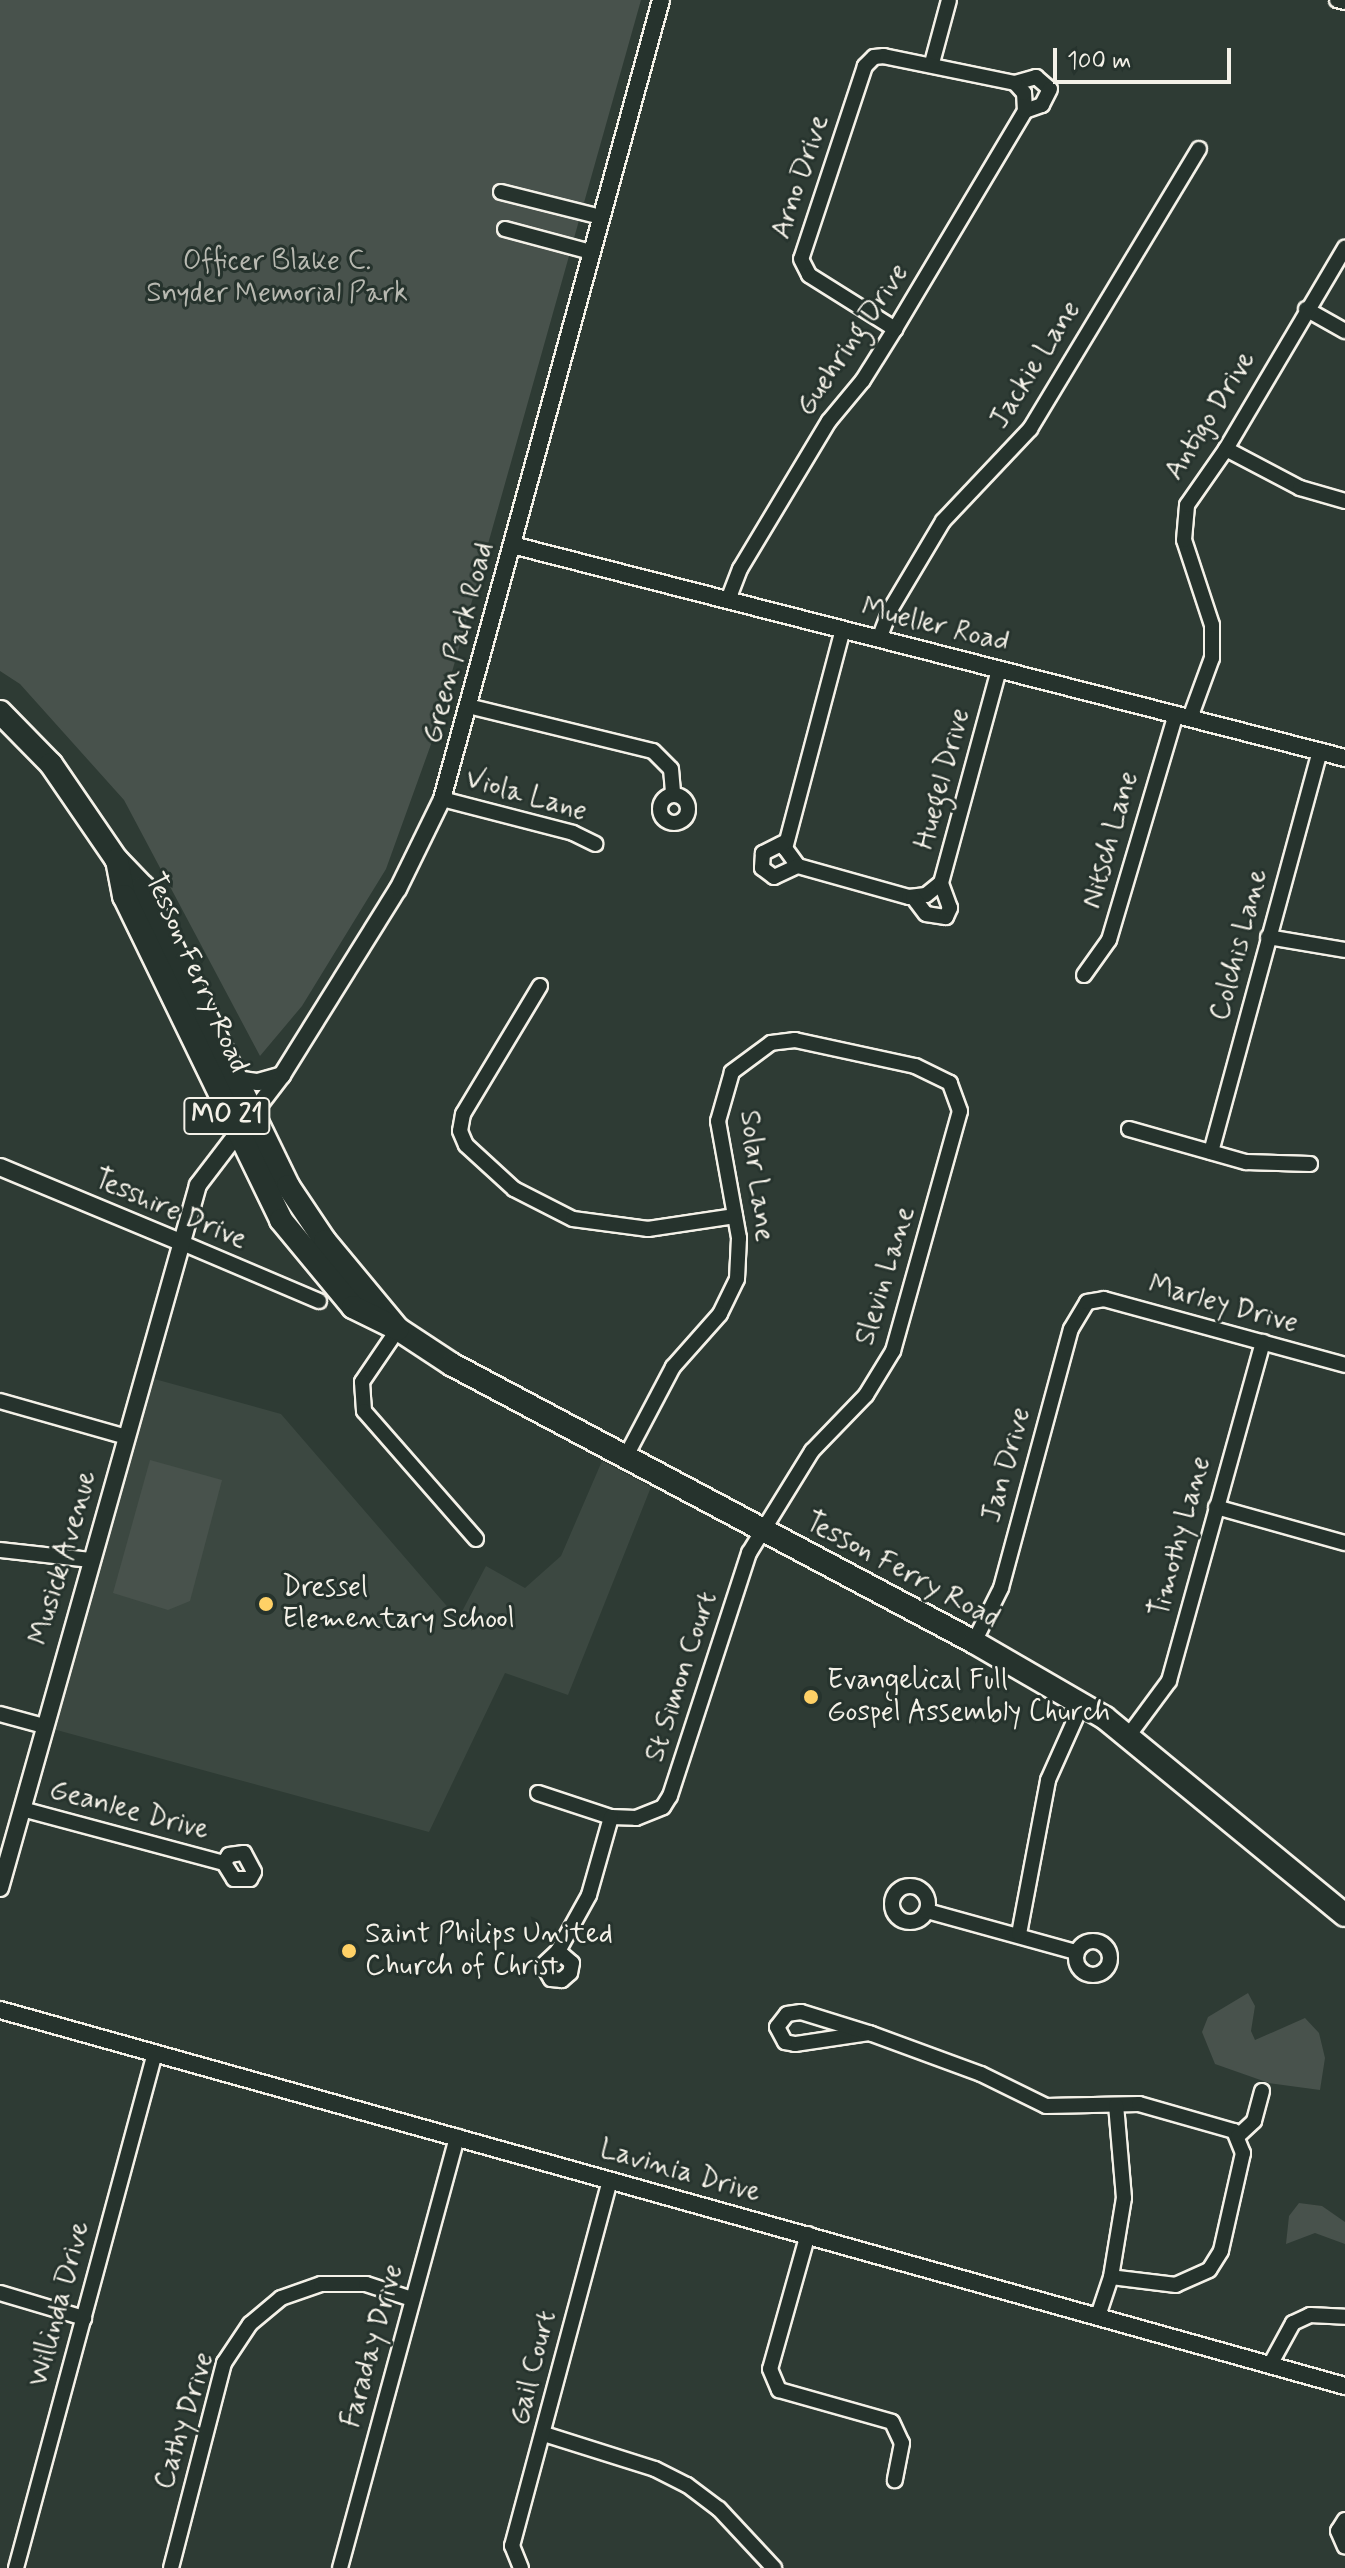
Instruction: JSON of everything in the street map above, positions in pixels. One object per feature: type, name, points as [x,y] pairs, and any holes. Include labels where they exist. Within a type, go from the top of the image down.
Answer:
[{"type":"main road","name":"Tesson Ferry Road","points":[[0,712],[69,786],[116,859],[143,887],[253,1117],[306,1215],[398,1329]]},
{"type":"main road","name":"Tesson Ferry Road","points":[[116,859],[124,896],[238,1138],[281,1220],[314,1265],[365,1317],[398,1329],[451,1364],[974,1642],[1082,1704],[1129,1735],[1345,1915]]},
{"type":"street","name":"Green Park Road","points":[[180,1242],[203,1176],[238,1138],[282,1075],[398,889],[442,799],[661,0]]},
{"type":"street","points":[[932,63],[949,0]]},
{"type":"street","points":[[1337,0],[1345,2]]},
{"type":"street","name":"Arno Drive","points":[[895,329],[809,275],[801,259],[868,60],[884,56],[932,63]]},
{"type":"street","name":"Guehring Drive","points":[[728,600],[740,569],[829,421],[895,329],[1025,111],[1042,105],[1050,89],[1036,77],[1015,83],[932,63]]},
{"type":"street","points":[[1015,83],[1024,93],[1025,111]]},
{"type":"street","name":"Jackie Lane","points":[[879,639],[890,610],[943,521],[1030,429],[1199,149]]},
{"type":"street","points":[[501,192],[601,217]]},
{"type":"street","points":[[505,229],[591,252]]},
{"type":"street","name":"Antigo Drive","points":[[1183,716],[1212,658],[1212,625],[1184,540],[1187,505],[1226,449],[1306,309],[1345,248]]},
{"type":"street","points":[[1306,309],[1345,331]]},
{"type":"street","points":[[1226,449],[1300,488],[1345,501]]},
{"type":"street","name":"Mueller Road","points":[[512,545],[1345,758]]},
{"type":"street","points":[[798,866],[786,849],[843,629]]},
{"type":"street","name":"Huegel Drive","points":[[919,896],[941,883],[999,669]]},
{"type":"street","points":[[468,706],[653,751],[671,769],[673,794]]},
{"type":"street","name":"Nitsch Lane","points":[[1084,975],[1109,940],[1183,716]]},
{"type":"street","name":"Colchis Lane","points":[[1211,1152],[1320,751]]},
{"type":"street","name":"Viola Lane","points":[[442,799],[573,833],[596,844]]},
{"type":"street","points":[[786,849],[763,853],[762,868],[774,877],[798,866],[919,896],[926,914],[946,917],[950,908],[941,883]]},
{"type":"street","points":[[1268,937],[1345,950]]},
{"type":"street","points":[[540,986],[463,1114],[460,1131],[466,1145],[514,1189],[573,1219],[648,1229],[735,1216]]},
{"type":"street","name":"Solar Lane","points":[[625,1458],[673,1367],[732,1297],[740,1258],[718,1109],[726,1082],[740,1064],[771,1043],[807,1041],[935,1072],[957,1093]]},
{"type":"street","points":[[236,1079],[258,1082],[282,1075]]},
{"type":"street","name":"Slevin Lane","points":[[763,1531],[812,1451],[866,1395],[893,1351],[960,1111],[957,1093]]},
{"type":"street","points":[[1129,1129],[1265,1165],[1310,1164]]},
{"type":"street","name":"Tesshire Drive","points":[[0,1167],[319,1301]]},
{"type":"street","name":"Musick Avenue","points":[[0,1885],[180,1242]]},
{"type":"street","name":"Marley Drive","points":[[1087,1302],[1104,1299],[1345,1365]]},
{"type":"street","name":"Jan Drive","points":[[974,1642],[1001,1588],[1071,1329],[1087,1302]]},
{"type":"street","points":[[398,1329],[362,1382],[364,1411],[476,1539]]},
{"type":"street","name":"Timothy Lane","points":[[1129,1735],[1169,1681],[1263,1342]]},
{"type":"street","points":[[0,1401],[126,1437]]},
{"type":"street","points":[[1216,1507],[1345,1543]]},
{"type":"street","name":"St Simon Court","points":[[538,1793],[611,1817],[652,1814],[670,1796],[749,1553],[763,1531]]},
{"type":"street","points":[[0,1550],[90,1560]]},
{"type":"street","points":[[1019,1934],[1048,1780],[1082,1704]]},
{"type":"street","points":[[0,1714],[44,1726]]},
{"type":"street","name":"Geanlee Drive","points":[[22,1809],[224,1863]]},
{"type":"street","points":[[558,1951],[589,1895],[611,1817]]},
{"type":"street","points":[[927,1911],[1076,1952]]},
{"type":"street","name":"Lavinia Drive","points":[[0,2010],[1345,2386]]},
{"type":"street","points":[[869,2033],[795,2044],[785,2042],[777,2027],[787,2014],[801,2012],[869,2033],[981,2074],[1046,2106],[1139,2104],[1227,2125],[1238,2136],[1243,2153],[1221,2251],[1209,2270],[1176,2285],[1111,2277]]},
{"type":"street","name":"Willinda Drive","points":[[16,2568],[155,2053]]},
{"type":"street","points":[[1238,2136],[1254,2121],[1262,2091]]},
{"type":"street","points":[[1098,2316],[1111,2277],[1124,2198],[1116,2105]]},
{"type":"street","name":"Faraday Drive","points":[[340,2568],[457,2137]]},
{"type":"street","name":"Gail Court","points":[[521,2568],[512,2546],[610,2180]]},
{"type":"street","points":[[808,2234],[770,2369],[779,2390],[892,2422],[902,2443],[895,2480]]},
{"type":"street","name":"Cathy Drive","points":[[171,2568],[224,2363],[250,2324],[281,2298],[321,2284],[366,2284],[412,2299]]},
{"type":"street","points":[[0,2293],[84,2318]]},
{"type":"street","points":[[1270,2365],[1293,2323],[1310,2315],[1345,2317]]},
{"type":"street","points":[[544,2434],[655,2469],[687,2485],[719,2509],[774,2568]]},
{"type":"street","points":[[1345,2520],[1338,2531],[1345,2547]]},
{"type":"shaded area","name":"Dressel Elementary School","points":[[151,1378],[281,1414],[458,1619],[486,1566],[525,1588],[561,1556],[602,1461],[651,1487],[568,1695],[505,1673],[429,1832],[53,1729]]},
{"type":"green space","name":"Officer Blake C. Snyder Memorial Park","points":[[0,0],[641,0],[434,736],[386,869],[302,1006],[260,1056],[124,800],[20,684],[0,671]]},
{"type":"green space","points":[[150,1460],[222,1480],[190,1601],[168,1610],[113,1593]]},
{"type":"green space","points":[[1248,1993],[1255,2006],[1251,2031],[1255,2040],[1305,2018],[1319,2033],[1325,2058],[1320,2090],[1269,2083],[1215,2064],[1202,2032],[1208,2017]]},
{"type":"green space","points":[[1299,2203],[1322,2206],[1345,2222],[1345,2244],[1315,2233],[1286,2244],[1289,2216]]},
{"type":"place","name":"Dressel Elementary School","points":[[266,1604]]},
{"type":"place","name":"Evangelical Full Gospel Assembly Church","points":[[811,1697]]},
{"type":"place","name":"Saint Philips United Church of Christ","points":[[349,1951]]}]
